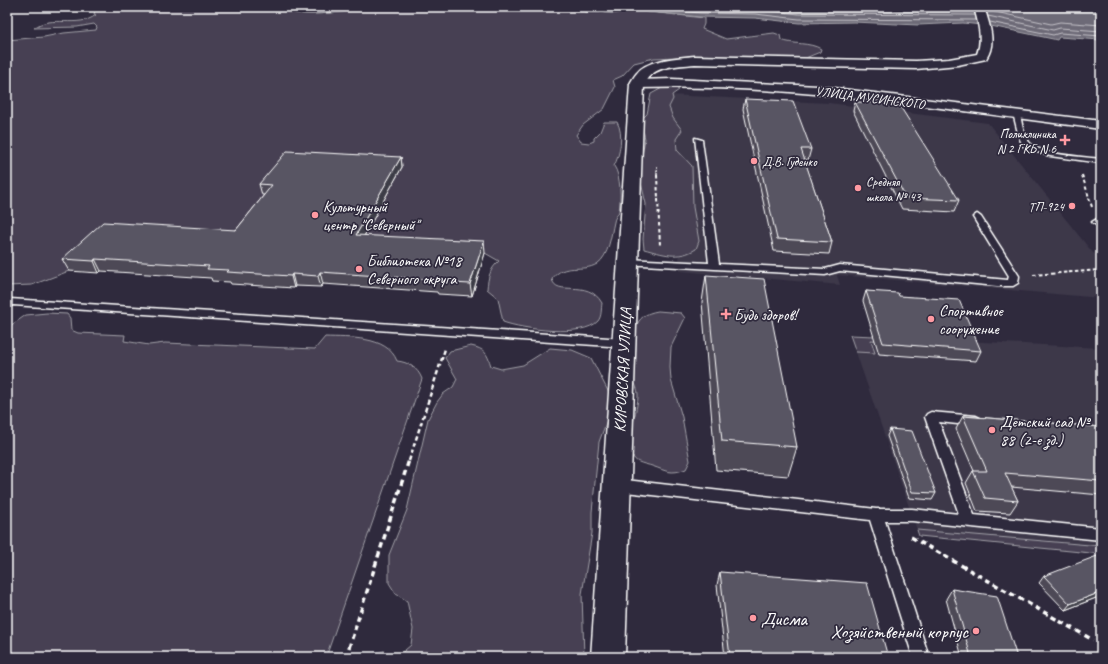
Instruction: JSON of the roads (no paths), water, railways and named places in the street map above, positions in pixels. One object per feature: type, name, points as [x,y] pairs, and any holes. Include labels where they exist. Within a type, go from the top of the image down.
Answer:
[{"type":"street","points":[[637,84],[642,74],[652,68],[668,63],[695,60],[872,64],[950,64],[982,56],[986,50],[986,33],[979,7]]},
{"type":"street","name":"УЛИЦА МУСИНСКОГО","points":[[637,84],[672,83],[818,90],[1101,125]]},
{"type":"street","name":"КИРОВСКАЯ УЛИЦА","points":[[608,657],[615,484],[624,343],[637,84]]},
{"type":"lane","points":[[1016,115],[1026,144],[1031,148],[1041,152],[1101,161]]},
{"type":"lane","points":[[698,140],[714,266]]},
{"type":"lane","points":[[627,262],[825,272],[840,268],[997,283],[1013,283],[1014,276],[977,217]]},
{"type":"lane","points":[[8,303],[624,343]]},
{"type":"lane","points":[[969,521],[931,417],[985,422]]},
{"type":"lane","points":[[615,484],[880,515],[912,516],[1101,534]]},
{"type":"lane","points":[[880,515],[921,657]]},
{"type":"water","points":[[283,7],[373,7],[314,14],[291,12],[283,9]]},
{"type":"water","points":[[547,7],[1101,7],[1101,40],[1059,37],[1057,40],[991,26],[963,23],[918,25],[854,22],[799,23],[755,18],[700,17],[631,10],[616,13],[588,12]]},
{"type":"place","name":"Поликлиника N 2 ГКБ N 6","points":[[1065,140]]},
{"type":"place","name":"Д.В. Гуденко","points":[[754,161]]},
{"type":"place","name":"Средняя школа № 43","points":[[858,188]]},
{"type":"place","name":"ТП-924","points":[[1072,206]]},
{"type":"place","name":"Культурный центр \"Северный\"","points":[[315,215]]},
{"type":"place","name":"Библиотека №18 Северного округа","points":[[359,269]]},
{"type":"place","name":"Будь здоров!","points":[[726,314]]},
{"type":"place","name":"Спортивное сооружение","points":[[931,319]]},
{"type":"place","name":"Детский сад № 88 (2-е зд.)","points":[[992,430]]},
{"type":"place","name":"Дисма","points":[[753,618]]},
{"type":"place","name":"Хозяйственый корпус","points":[[976,631]]}]
